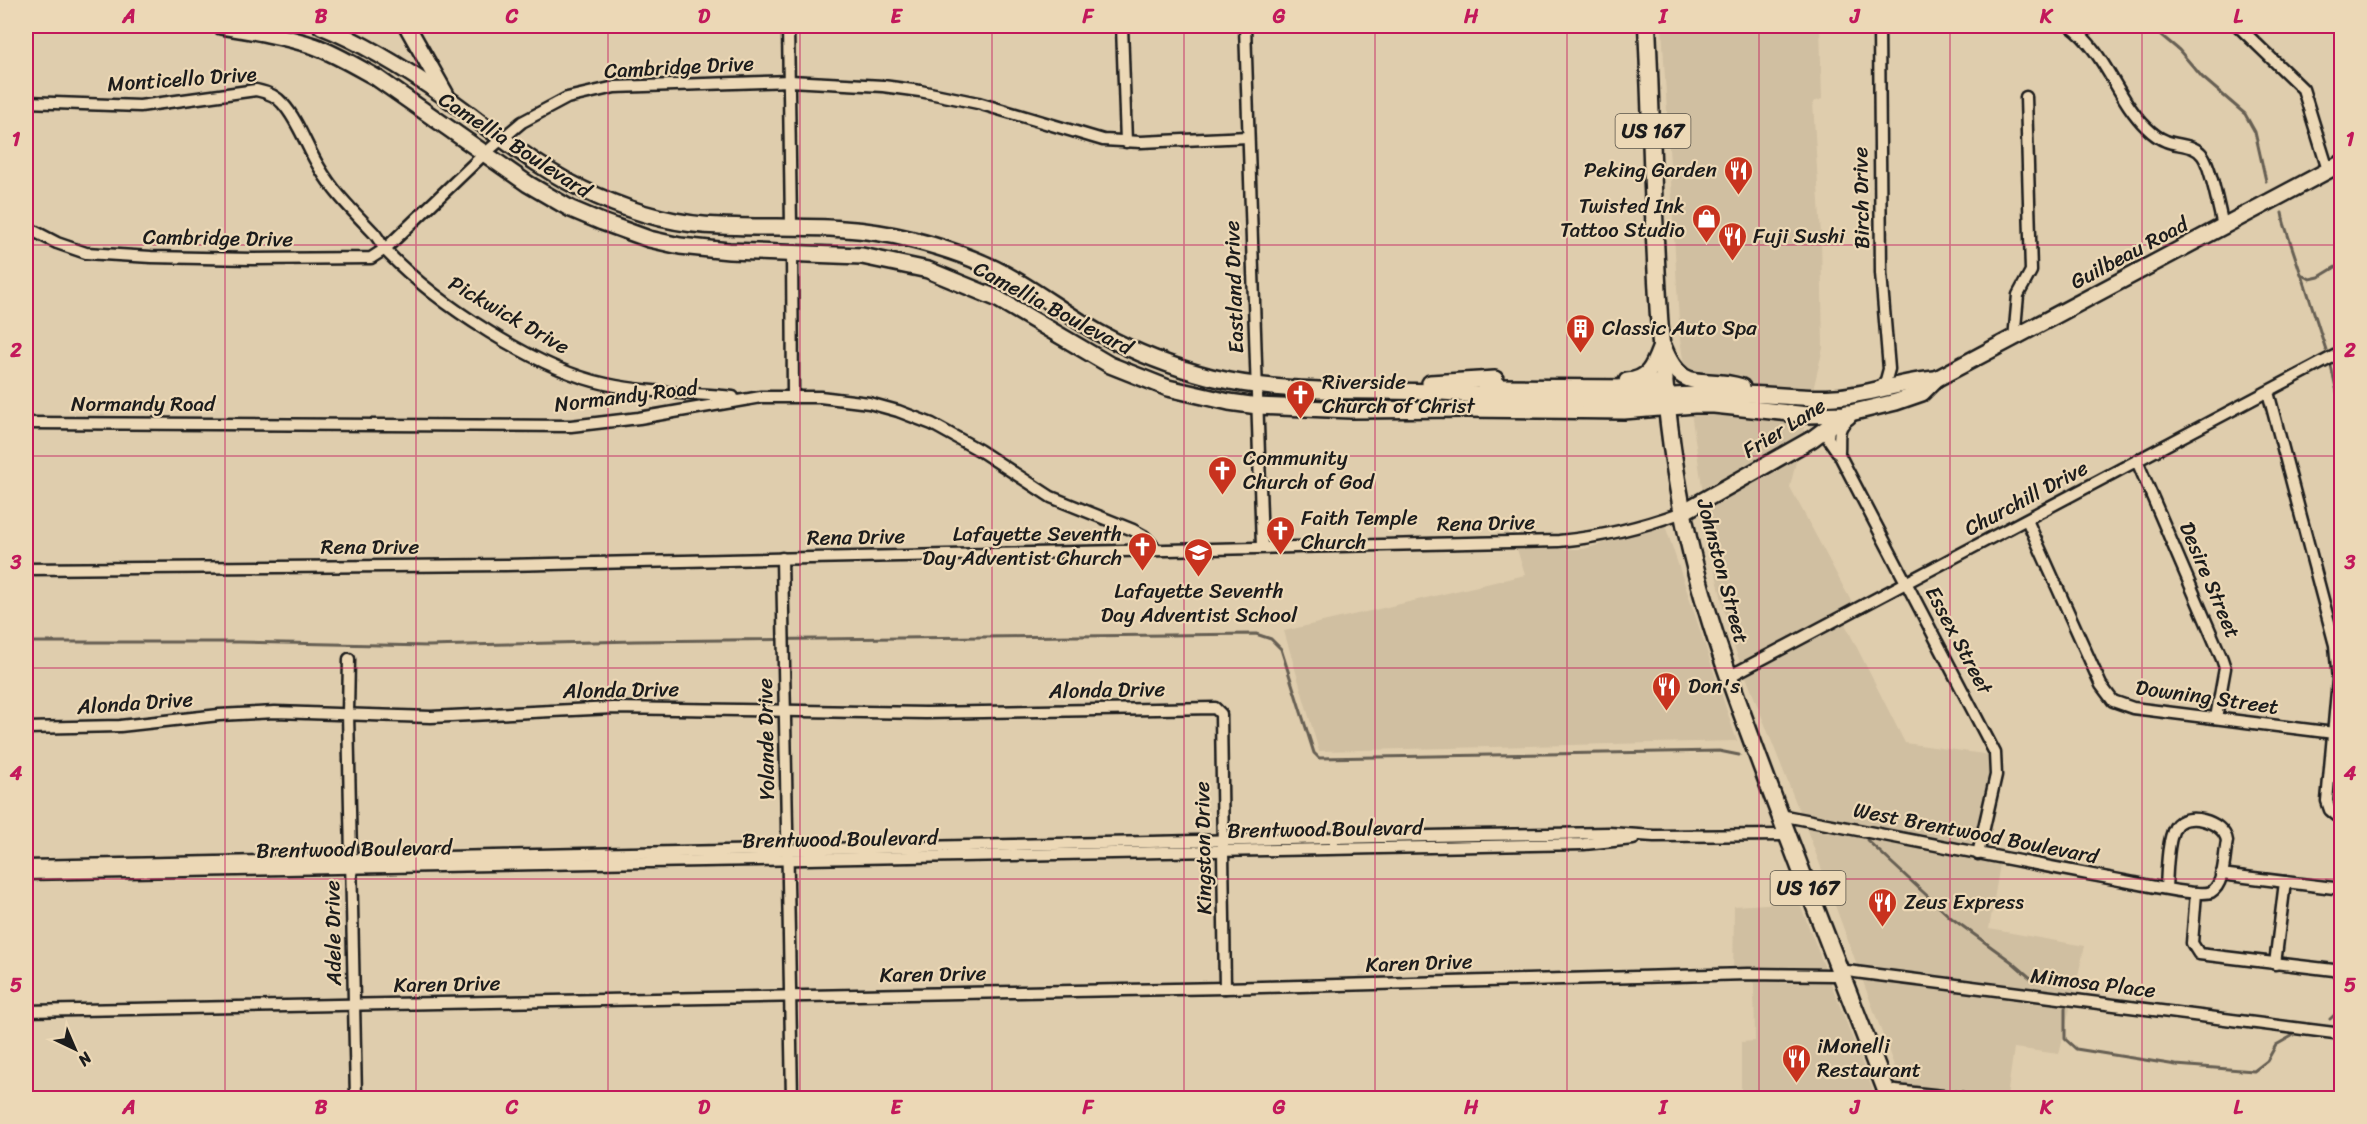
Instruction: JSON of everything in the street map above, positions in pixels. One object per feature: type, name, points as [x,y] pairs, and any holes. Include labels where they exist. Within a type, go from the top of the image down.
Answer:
[{"type":"main road","name":"Camellia Boulevard","points":[[221,26],[267,33],[316,47],[335,56],[377,78],[484,154],[571,209],[649,239],[680,246],[729,251],[862,256],[928,270],[996,297],[1087,353],[1177,390],[1258,406],[1351,410],[1624,411],[1667,403]]},
{"type":"main road","name":"Camellia Boulevard","points":[[321,26],[347,36],[375,51],[449,100],[500,139],[575,186],[627,208],[652,216],[721,226],[853,228],[956,252],[1006,275],[1078,321],[1134,350],[1200,374],[1257,386],[1449,393],[1539,400],[1667,403]]},
{"type":"main road","points":[[407,26],[449,100]]},
{"type":"main road","name":"Johnston Street","points":[[1647,26],[1655,236],[1667,403],[1683,512],[1693,558],[1728,677],[1887,1094]]},
{"type":"main road","name":"Guilbeau Road","points":[[1667,403],[1714,405],[1808,415],[1853,413],[1922,393],[1936,379],[2335,166]]},
{"type":"main road","points":[[1397,391],[1432,383],[1496,379],[1636,381],[1646,377],[1652,369],[1662,343]]},
{"type":"main road","points":[[1662,343],[1669,360],[1687,380],[1732,384],[1762,394]]},
{"type":"main road","points":[[1351,410],[1373,402],[1427,401],[1466,387],[1644,387],[1658,384],[1665,379]]},
{"type":"main road","name":"Guilbeau Road","points":[[1667,403],[1762,394],[1818,399],[1877,391],[1918,380],[1936,379]]},
{"type":"main road","name":"Frier Lane","points":[[1683,512],[1812,440],[1853,413],[1861,402],[1891,395],[1908,384]]},
{"type":"street","points":[[788,26],[791,226]]},
{"type":"street","points":[[1122,26],[1126,142]]},
{"type":"street","name":"Eastland Drive","points":[[1245,26],[1262,547]]},
{"type":"street","name":"Birch Drive","points":[[1879,26],[1881,273],[1889,369]]},
{"type":"street","points":[[2070,26],[2098,53],[2131,110],[2148,130],[2166,141],[2190,147],[2202,154],[2208,164],[2223,226]]},
{"type":"street","points":[[2238,26],[2303,89],[2335,166]]},
{"type":"street","name":"Cambridge Drive","points":[[26,227],[77,251],[151,257],[363,260],[385,249],[500,139],[522,122],[567,98],[594,90],[640,85],[790,81],[883,86],[978,103],[1103,140],[1126,142],[1248,137]]},
{"type":"street","name":"Monticello Drive","points":[[26,102],[140,106],[256,90],[268,93]]},
{"type":"street","name":"Pickwick Drive","points":[[268,93],[283,103],[333,189],[385,249],[429,291],[466,317],[520,349],[575,375],[607,384],[644,390],[752,398]]},
{"type":"street","points":[[2014,339],[2018,295],[2031,271],[2026,98]]},
{"type":"street","points":[[792,252],[793,396]]},
{"type":"street","name":"Churchill Drive","points":[[1728,677],[2342,352]]},
{"type":"street","points":[[1877,391],[1886,380],[1889,369],[1901,381],[1908,384]]},
{"type":"street","points":[[2268,392],[2335,645],[2339,703],[2327,801],[2330,810],[2342,820]]},
{"type":"street","name":"Normandy Road","points":[[26,423],[571,426],[639,418],[752,398],[793,396],[845,399],[870,403],[915,416],[964,441],[1051,497],[1144,536],[1156,549]]},
{"type":"street","points":[[1839,454],[1837,438],[1839,430],[1853,413]]},
{"type":"street","name":"Essex Street","points":[[1829,427],[1828,438],[1839,454],[1995,753],[1996,775],[1978,854]]},
{"type":"street","name":"Desire Street","points":[[2138,461],[2222,659],[2224,668],[2216,718]]},
{"type":"street","name":"Rena Drive","points":[[26,569],[506,565],[1581,539],[1637,528],[1683,512]]},
{"type":"street","name":"Downing Street","points":[[2027,520],[2108,697],[2118,704],[2133,708],[2334,734]]},
{"type":"street","name":"Yolande Drive","points":[[782,558],[792,1098]]},
{"type":"street","name":"Adele Drive","points":[[349,660],[348,713],[356,1098]]},
{"type":"street","name":"Alonda Drive","points":[[26,728],[120,726],[219,715],[275,712],[431,717],[614,708],[926,713],[1208,708],[1218,710]]},
{"type":"street","name":"Kingston Drive","points":[[1218,710],[1221,714],[1225,988]]},
{"type":"street","name":"West Brentwood Boulevard","points":[[1780,815],[1978,854],[2196,893]]},
{"type":"street","points":[[2166,888],[2172,833],[2182,820],[2214,823],[2223,830],[2227,841],[2219,884],[2208,893],[2196,893],[2192,943],[2195,950],[2203,955],[2342,971]]},
{"type":"street","name":"Brentwood Boulevard","points":[[26,874],[351,864],[1222,846],[1609,833],[1654,836],[1787,835]]},
{"type":"street","name":"Brentwood Boulevard","points":[[26,866],[351,864]]},
{"type":"street","points":[[2221,874],[2342,889]]},
{"type":"street","points":[[2275,964],[2284,882]]},
{"type":"street","name":"Mimosa Place","points":[[1840,973],[1854,971],[2342,1034]]},
{"type":"street","name":"Karen Drive","points":[[26,1011],[1225,988],[1748,974],[1833,975],[1840,973]]},
{"type":"street","points":[[1887,1094],[1962,1098]]},
{"type":"shaded area","points":[[1662,26],[1820,26],[1822,99],[1813,102],[1821,235],[1823,348],[1790,487],[1859,616],[1845,624],[1905,743],[1991,755],[1993,768],[1974,852],[2001,858],[1989,929],[2085,946],[2059,1054],[2014,1048],[2007,1097],[1906,1098],[1812,843],[1731,639],[1714,566],[1680,339]]},
{"type":"shaded area","points":[[1665,525],[1737,741],[1319,751],[1284,631],[1525,575],[1517,549],[1584,549]]},
{"type":"shaded area","points":[[1799,902],[1876,1098],[1741,1098],[1741,1042],[1755,1041],[1754,982],[1733,982],[1734,906]]},
{"type":"waterway","points":[[2150,26],[2179,50],[2202,77],[2245,114],[2255,132],[2266,181]]},
{"type":"waterway","points":[[2282,213],[2301,274],[2310,279],[2319,277],[2342,263]]},
{"type":"waterway","points":[[2302,275],[2326,350]]},
{"type":"waterway","points":[[2330,362],[2342,413]]},
{"type":"waterway","points":[[26,642],[238,642],[428,646],[635,641],[1256,634],[1271,639],[1281,649],[1314,753],[1319,758],[1719,751],[1739,755]]},
{"type":"waterway","points":[[1867,840],[1950,917],[2034,981]]},
{"type":"waterway","points":[[2065,1008],[2065,1039],[2076,1049],[2176,1065],[2254,1071],[2267,1061],[2276,1045],[2292,1036]]},
{"type":"waterway","points":[[2330,1019],[2342,1008]]},
{"type":"place","name":"Peking Garden","points":[[1738,196]]},
{"type":"place","name":"Twisted Ink Tattoo Studio","points":[[1706,244]]},
{"type":"place","name":"Fuji Sushi","points":[[1732,262]]},
{"type":"place","name":"Classic Auto Spa","points":[[1581,354]]},
{"type":"place","name":"Riverside Church of Christ","points":[[1301,420]]},
{"type":"place","name":"Community Church of God","points":[[1222,496]]},
{"type":"place","name":"Faith Temple Church","points":[[1280,556]]},
{"type":"place","name":"Lafayette Seventh Day Adventist Church","points":[[1143,572]]},
{"type":"place","name":"Lafayette Seventh Day Adventist School","points":[[1199,578]]},
{"type":"place","name":"Don's","points":[[1667,712]]},
{"type":"place","name":"Zeus Express","points":[[1883,928]]},
{"type":"place","name":"iMonelli Restaurant","points":[[1796,1084]]}]
